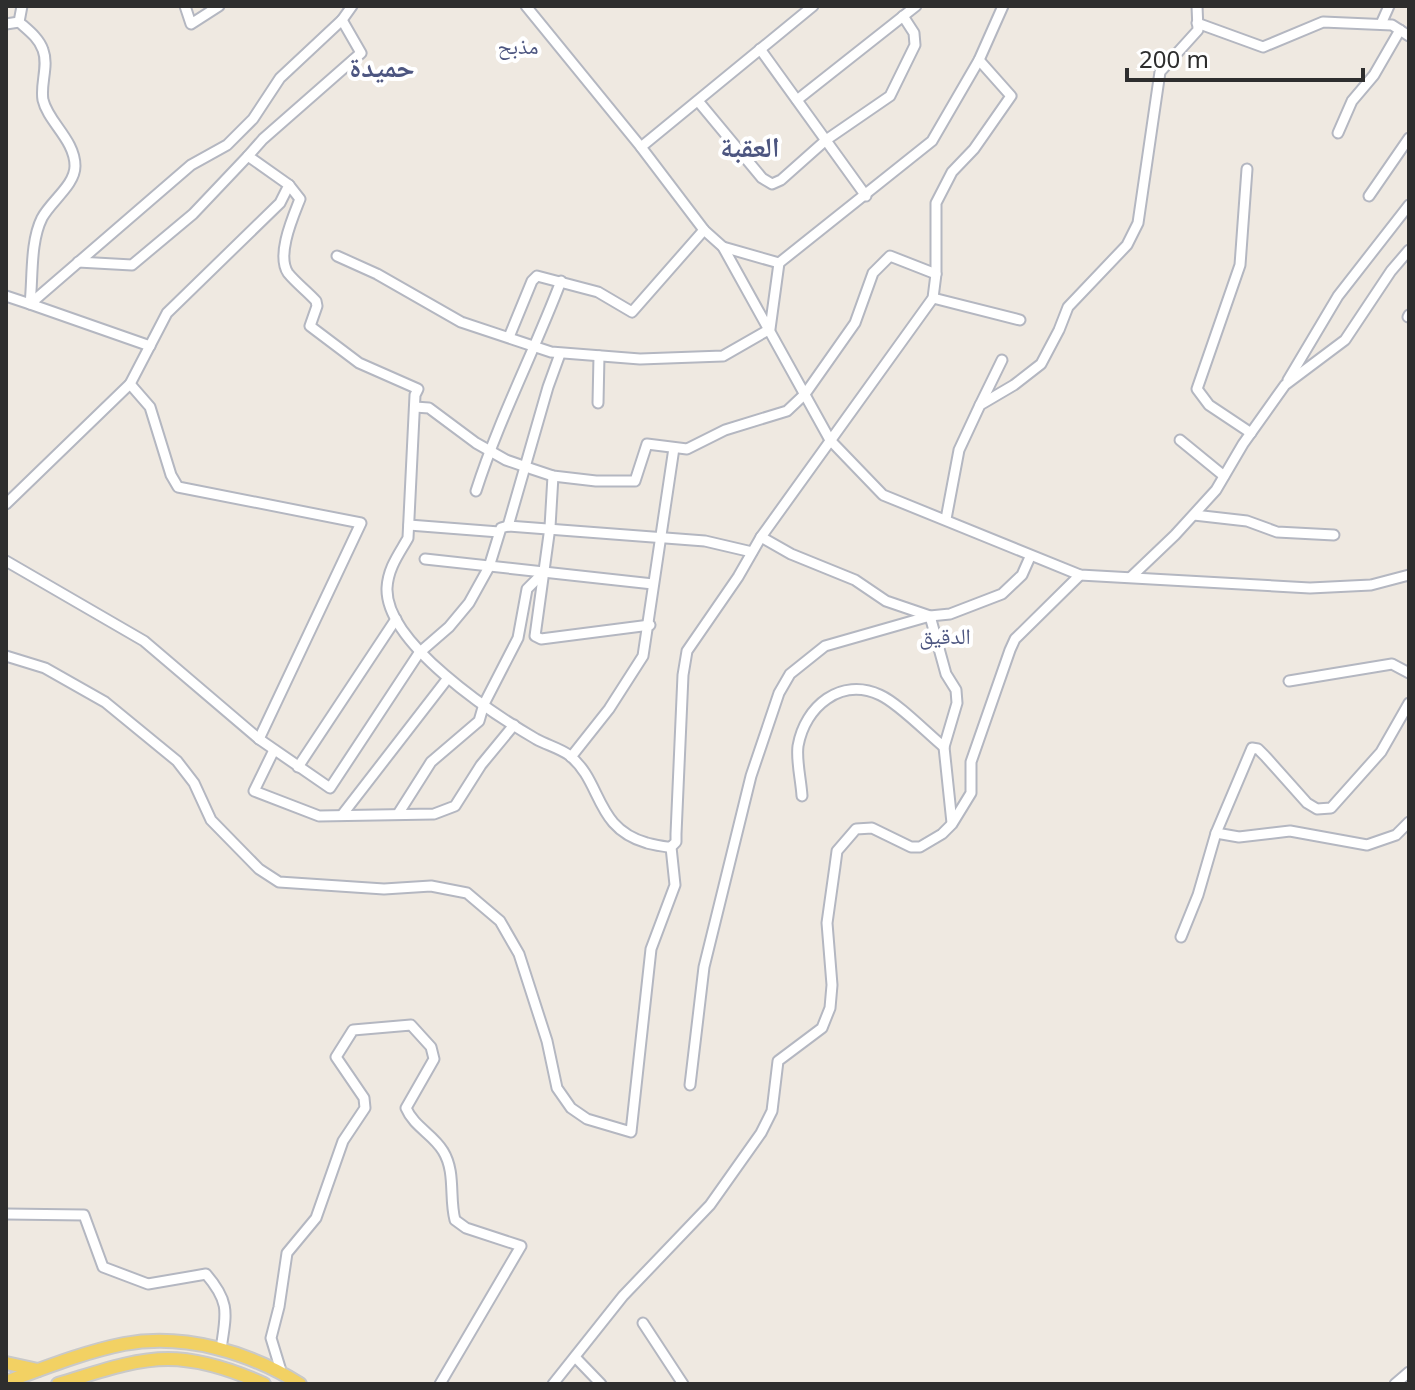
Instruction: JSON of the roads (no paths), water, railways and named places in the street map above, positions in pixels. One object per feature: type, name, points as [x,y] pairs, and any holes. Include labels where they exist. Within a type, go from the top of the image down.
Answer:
[{"type":"main road","points":[[6,1382],[123,1344],[169,1340],[221,1349],[300,1384]]},
{"type":"main road","points":[[58,1384],[126,1364],[168,1358],[215,1366],[264,1384]]},
{"type":"main road","points":[[6,1363],[38,1370]]},
{"type":"street","points":[[19,22],[22,6]]},
{"type":"street","points":[[185,6],[191,24],[219,6]]},
{"type":"street","points":[[30,304],[191,165],[227,145],[253,119],[280,78],[342,20],[352,6]]},
{"type":"street","points":[[526,6],[704,230],[723,247],[830,440],[883,495],[1080,575],[1310,588],[1371,585],[1409,575]]},
{"type":"street","points":[[641,147],[813,6]]},
{"type":"street","points":[[797,100],[916,6]]},
{"type":"street","points":[[770,329],[779,263],[932,141],[979,60],[1003,6]]},
{"type":"street","points":[[980,405],[1041,364],[1068,307],[1127,245],[1138,223],[1160,72],[1198,30],[1197,6]]},
{"type":"street","points":[[1381,24],[1389,6]]},
{"type":"street","points":[[698,101],[766,183],[772,184],[781,180],[826,140],[890,96],[915,45],[914,33],[903,16]]},
{"type":"street","points":[[78,262],[132,265],[193,214],[263,139],[361,53],[342,20]]},
{"type":"street","points":[[6,24],[19,22],[35,36],[44,51],[43,99],[73,154],[75,169],[70,182],[41,219],[36,235],[30,304]]},
{"type":"street","points":[[1197,23],[1263,47],[1323,22],[1392,25],[1404,33],[1352,101],[1338,133]]},
{"type":"street","points":[[760,49],[866,196]]},
{"type":"street","points":[[671,847],[676,842],[687,651],[761,537],[933,298],[936,203],[943,184],[974,149],[1011,96],[979,60]]},
{"type":"street","points":[[1369,196],[1409,138]]},
{"type":"street","points":[[248,156],[289,185],[300,199],[284,240],[284,261],[286,270],[316,301],[310,326],[359,363],[418,389],[408,538],[396,556],[387,585],[396,619],[419,653],[448,678],[514,725],[571,757],[616,827],[633,839],[671,847]]},
{"type":"street","points":[[1247,169],[1240,265],[1197,389],[1209,405],[1251,433]]},
{"type":"street","points":[[6,504],[130,384],[167,313],[280,203],[289,185]]},
{"type":"street","points":[[1131,577],[1194,515],[1224,476],[1285,385],[1338,296],[1409,205]]},
{"type":"street","points":[[509,337],[532,281],[537,276],[598,292],[632,312],[704,230]]},
{"type":"street","points":[[723,247],[779,263]]},
{"type":"street","points":[[1285,385],[1345,340],[1391,271],[1409,250]]},
{"type":"street","points":[[337,256],[377,274],[461,322],[560,354],[640,359],[723,356],[770,329]]},
{"type":"street","points":[[415,407],[429,408],[489,451],[525,467],[553,476],[635,481],[647,444],[687,449],[725,430],[787,411],[805,394],[855,323],[873,273],[890,256],[936,274]]},
{"type":"street","points":[[476,491],[489,451],[561,281]]},
{"type":"street","points":[[6,296],[150,346]]},
{"type":"street","points":[[933,298],[1020,320]]},
{"type":"street","points":[[6,561],[144,641],[259,739],[326,788],[333,785],[419,653],[469,603],[489,567],[525,467],[560,354]]},
{"type":"street","points":[[598,403],[599,356]]},
{"type":"street","points":[[946,519],[959,450],[1002,360]]},
{"type":"street","points":[[130,384],[150,407],[171,475],[178,487],[361,523],[259,739]]},
{"type":"street","points":[[1180,440],[1224,476]]},
{"type":"street","points":[[571,757],[643,656],[674,448]]},
{"type":"street","points":[[553,476],[550,527],[535,636],[541,639],[650,625]]},
{"type":"street","points":[[1194,515],[1247,521],[1277,532],[1334,535]]},
{"type":"street","points":[[409,525],[503,529],[550,527],[705,541],[752,552]]},
{"type":"street","points":[[761,537],[791,554],[855,580],[886,601],[930,616]]},
{"type":"street","points":[[690,1085],[704,967],[751,776],[779,693],[790,674],[825,646],[930,616],[950,614],[1002,594],[1022,575],[1030,557]]},
{"type":"street","points":[[425,559],[653,584]]},
{"type":"street","points":[[398,814],[431,762],[479,721],[484,704],[518,638],[527,589],[545,571]]},
{"type":"street","points":[[553,1384],[623,1296],[710,1205],[761,1133],[772,1111],[778,1061],[822,1028],[830,1008],[832,985],[827,923],[837,851],[856,829],[872,828],[911,847],[920,847],[952,824],[971,793],[971,762],[1015,639],[1080,575]]},
{"type":"street","points":[[930,616],[946,674],[956,690],[957,703],[944,747],[952,824]]},
{"type":"street","points":[[298,767],[396,619]]},
{"type":"street","points":[[6,656],[45,668],[105,702],[177,761],[194,783],[211,820],[259,869],[279,882],[384,889],[431,886],[467,893],[500,921],[519,954],[547,1041],[557,1088],[571,1108],[587,1119],[631,1132],[651,949],[675,885],[671,847]]},
{"type":"street","points":[[1289,681],[1392,664],[1409,673]]},
{"type":"street","points":[[342,815],[448,678]]},
{"type":"street","points":[[802,796],[798,747],[802,735],[817,706],[837,691],[863,690],[882,696],[944,747]]},
{"type":"street","points":[[1181,937],[1198,895],[1216,833],[1252,748],[1265,756],[1307,803],[1317,809],[1331,808],[1381,752],[1409,703]]},
{"type":"street","points":[[274,750],[254,791],[319,816],[434,814],[455,806],[481,765],[514,725]]},
{"type":"street","points":[[1216,833],[1239,837],[1290,831],[1367,845],[1396,835],[1409,822]]},
{"type":"street","points":[[282,1374],[271,1338],[287,1253],[316,1218],[343,1141],[365,1108],[364,1098],[336,1057],[353,1030],[411,1025],[431,1047],[434,1059],[406,1108],[411,1119],[442,1149],[450,1166],[455,1220],[466,1228],[521,1246],[440,1384]]},
{"type":"street","points":[[6,1214],[84,1215],[103,1267],[148,1284],[206,1274],[219,1289],[226,1309],[221,1349]]},
{"type":"street","points":[[643,1323],[683,1384]]},
{"type":"street","points":[[575,1357],[601,1384]]},
{"type":"street","points":[[1395,1384],[1409,1372]]},
{"type":"district","name":"مذبح","points":[[518,46]]},
{"type":"district","name":"حميدة","points":[[382,67]]},
{"type":"district","name":"العقبة","points":[[750,147]]},
{"type":"district","name":"الدقيق","points":[[945,636]]}]
